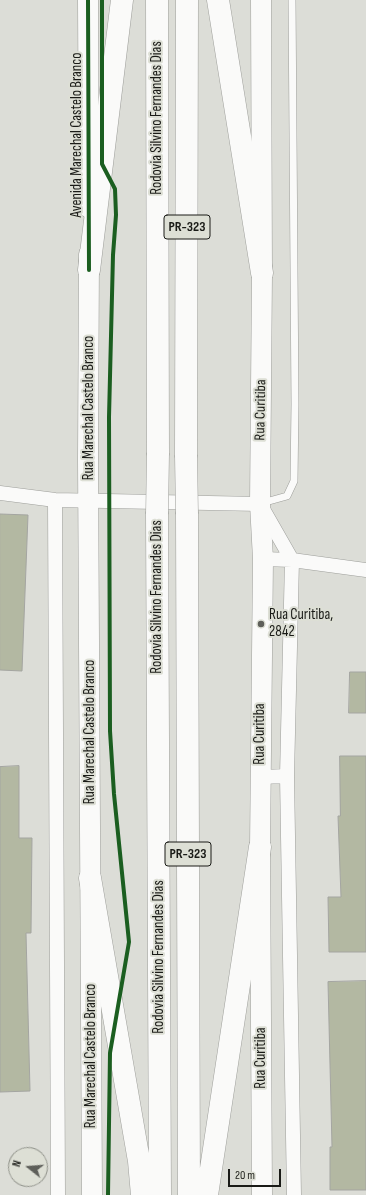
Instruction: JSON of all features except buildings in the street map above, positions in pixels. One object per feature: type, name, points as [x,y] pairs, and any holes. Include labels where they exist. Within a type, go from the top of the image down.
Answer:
[{"type":"highway","points":[[89,270],[122,0]]},
{"type":"highway","name":"Rodovia Silvino Fernandes Dias","points":[[157,0],[158,453],[156,514],[160,1195]]},
{"type":"highway","name":"Rodovia Silvino Fernandes Dias","points":[[187,0],[186,455],[189,1195]]},
{"type":"highway","points":[[218,0],[262,273]]},
{"type":"highway","points":[[207,1195],[260,847]]},
{"type":"highway","points":[[90,878],[139,1161],[142,1195]]},
{"type":"street","name":"Avenida Marechal Castelo Branco","points":[[88,0],[89,270]]},
{"type":"street","name":"Rua Curitiba","points":[[261,0],[262,273],[260,504],[263,559],[260,847],[262,1195]]},
{"type":"street","name":"Rua Marechal Castelo Branco","points":[[89,270],[92,1195]]},
{"type":"street","points":[[0,493],[55,500],[260,504],[292,560]]},
{"type":"street","points":[[55,500],[58,1195]]},
{"type":"street","points":[[263,559],[292,560],[366,570]]},
{"type":"street","name":"Rua Curitiba","points":[[292,560],[287,776],[294,1195]]},
{"type":"street","points":[[260,777],[287,776]]},
{"type":"lane","points":[[260,504],[287,496],[294,481],[295,404],[292,0]]},
{"type":"cycle path","points":[[88,0],[89,270]]},
{"type":"cycle path","points":[[102,0],[102,164],[115,189],[116,215],[113,255],[109,417],[110,731],[114,794],[129,942],[110,1053],[108,1195]]},
{"type":"place","name":"Rua Curitiba, 2842","points":[[261,624]]}]
